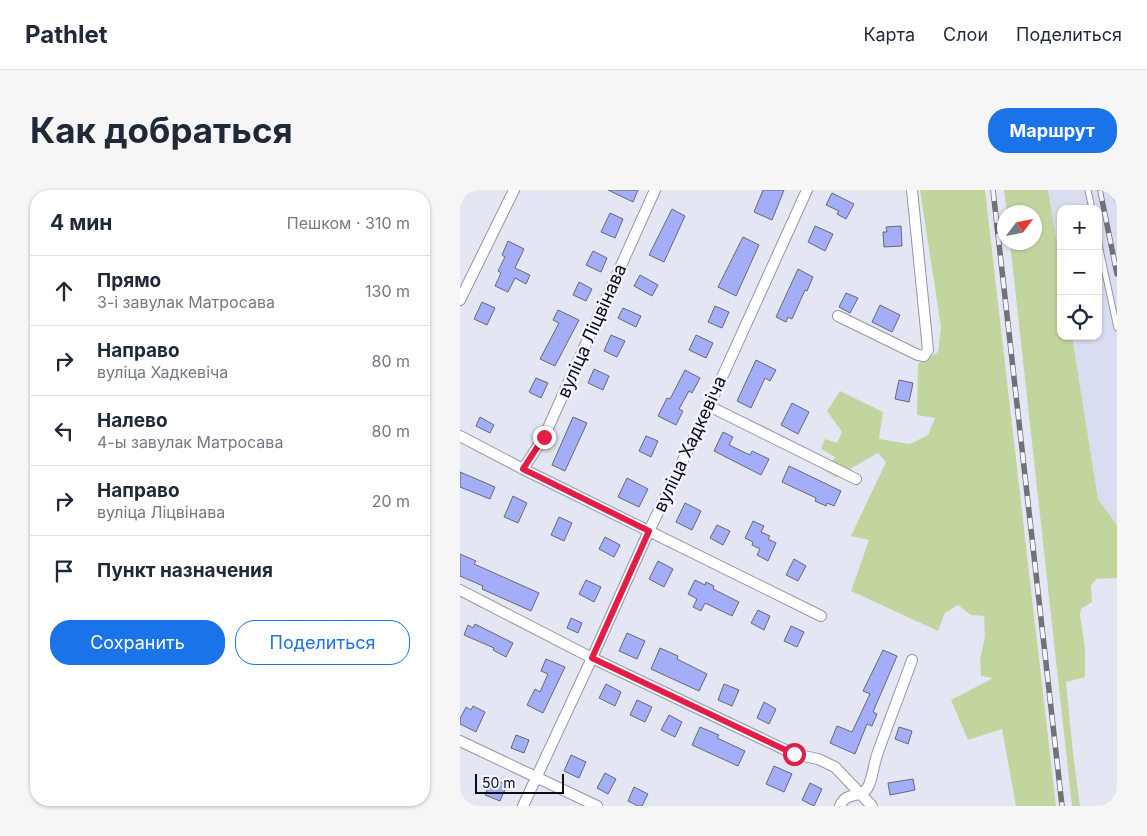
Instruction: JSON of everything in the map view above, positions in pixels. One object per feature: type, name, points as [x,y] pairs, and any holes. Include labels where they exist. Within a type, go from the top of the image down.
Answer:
[{"type":"street","points":[[460,300],[514,190]]},
{"type":"street","name":"вуліца Ліцвінава","points":[[523,469],[544,437],[655,190]]},
{"type":"street","name":"вуліца Хадкевіча","points":[[522,806],[709,406],[807,190]]},
{"type":"street","points":[[838,316],[918,355],[924,356],[928,350],[912,190]]},
{"type":"street","points":[[709,406],[856,478]]},
{"type":"street","points":[[460,436],[821,616]]},
{"type":"street","points":[[460,590],[592,658],[794,754],[818,759],[835,767],[872,806]]},
{"type":"street","points":[[840,806],[842,800],[848,795],[860,794],[868,788],[877,754],[912,660]]},
{"type":"street","points":[[460,741],[598,806]]},
{"type":"lane","points":[[1088,190],[1091,205]]},
{"type":"lane","points":[[1115,190],[1117,199]]},
{"type":"lane","points":[[1100,250],[1117,328]]},
{"type":"shaded area","points":[[1048,190],[1117,190],[1117,525],[1098,499],[1073,340],[1102,340],[1102,205],[1057,205],[1057,243]]},
{"type":"green space","points":[[920,190],[985,190],[1056,806],[1016,806],[1002,729],[968,740],[951,700],[993,678],[981,676],[980,660],[985,636],[984,616],[971,615],[958,605],[945,613],[938,631],[851,591],[869,540],[851,536],[886,462],[878,453],[836,477],[825,471],[835,457],[821,449],[825,439],[837,443],[842,432],[827,411],[840,391],[883,412],[879,439],[910,444],[928,435],[935,418],[917,415],[918,364],[938,352],[941,327]]},
{"type":"green space","points":[[1004,190],[1048,190],[1057,243],[1057,340],[1073,340],[1098,499],[1117,525],[1117,578],[1096,579],[1091,586],[1092,602],[1081,609],[1080,615],[1085,649],[1085,677],[1066,682],[1080,806],[1072,806],[1011,250],[1042,250],[1042,205],[1006,205]]},
{"type":"building","points":[[608,190],[638,190],[633,202]]},
{"type":"building","points":[[763,190],[784,190],[772,220],[754,212]]},
{"type":"building","points":[[832,193],[854,204],[846,219],[837,214],[839,211],[826,205]]},
{"type":"building","points":[[672,209],[685,216],[664,262],[649,255]]},
{"type":"building","points":[[610,213],[623,219],[615,238],[601,232]]},
{"type":"building","points":[[815,226],[833,234],[825,251],[808,242]]},
{"type":"building","points":[[901,226],[902,246],[884,247],[883,232],[887,232],[886,227]]},
{"type":"building","points":[[743,237],[759,245],[736,296],[718,287]]},
{"type":"building","points":[[508,241],[524,249],[515,268],[530,275],[526,284],[515,278],[508,292],[495,286],[501,273],[498,271],[505,257],[502,255]]},
{"type":"building","points":[[593,251],[607,258],[601,272],[586,265]]},
{"type":"building","points":[[798,269],[813,277],[792,319],[788,317],[786,322],[776,317]]},
{"type":"building","points":[[640,275],[658,285],[652,296],[634,286]]},
{"type":"building","points":[[579,282],[592,289],[586,301],[573,295]]},
{"type":"building","points":[[846,293],[858,298],[850,313],[839,307]]},
{"type":"building","points":[[482,302],[495,308],[487,325],[474,319]]},
{"type":"building","points":[[880,305],[900,315],[892,332],[872,322]]},
{"type":"building","points":[[715,306],[729,312],[722,328],[708,322]]},
{"type":"building","points":[[623,308],[641,316],[636,327],[618,318]]},
{"type":"building","points":[[558,310],[579,320],[555,366],[540,359],[559,323],[553,320]]},
{"type":"building","points":[[611,335],[625,341],[617,357],[604,351]]},
{"type":"building","points":[[696,335],[713,343],[706,358],[689,350]]},
{"type":"building","points":[[756,360],[776,370],[770,381],[765,378],[751,408],[737,401]]},
{"type":"building","points":[[594,369],[609,376],[603,390],[588,383]]},
{"type":"building","points":[[685,370],[700,378],[692,393],[689,391],[679,409],[683,411],[676,425],[658,416],[667,398],[670,399]]},
{"type":"building","points":[[536,378],[548,383],[541,398],[529,392]]},
{"type":"building","points":[[899,380],[913,383],[909,402],[895,399]]},
{"type":"building","points":[[792,403],[809,412],[798,434],[781,425]]},
{"type":"building","points":[[480,417],[494,425],[490,433],[476,426]]},
{"type":"building","points":[[573,417],[587,423],[565,471],[552,465]]},
{"type":"building","points":[[723,432],[733,437],[729,445],[750,455],[752,451],[769,459],[761,475],[714,451]]},
{"type":"building","points":[[646,436],[658,441],[651,457],[639,451]]},
{"type":"building","points":[[789,466],[841,491],[834,506],[827,503],[826,506],[815,501],[816,498],[782,482]]},
{"type":"building","points":[[460,472],[495,487],[490,499],[460,487]]},
{"type":"building","points":[[627,478],[648,489],[639,507],[618,497]]},
{"type":"building","points":[[513,496],[527,503],[518,523],[504,517]]},
{"type":"building","points":[[685,503],[701,511],[692,530],[676,522]]},
{"type":"building","points":[[559,517],[572,523],[564,541],[551,535]]},
{"type":"building","points":[[753,521],[764,526],[761,532],[770,536],[768,539],[776,543],[768,561],[757,555],[760,549],[752,545],[753,542],[745,538]]},
{"type":"building","points":[[717,525],[730,531],[723,545],[710,538]]},
{"type":"building","points":[[605,537],[620,545],[614,557],[599,549]]},
{"type":"building","points":[[460,554],[476,561],[474,564],[539,593],[531,611],[482,589],[483,586],[460,576]]},
{"type":"building","points":[[794,559],[806,566],[798,581],[786,575]]},
{"type":"building","points":[[658,561],[673,569],[664,587],[649,579]]},
{"type":"building","points":[[586,580],[601,587],[594,602],[579,594]]},
{"type":"building","points":[[695,580],[705,585],[706,582],[714,586],[713,589],[739,602],[732,616],[705,603],[701,611],[693,607],[697,599],[688,594]]},
{"type":"building","points":[[758,610],[770,616],[764,630],[751,623]]},
{"type":"building","points":[[571,618],[582,623],[578,633],[567,628]]},
{"type":"building","points":[[475,624],[513,643],[506,657],[493,650],[494,648],[464,635],[468,625],[473,628]]},
{"type":"building","points":[[791,626],[804,632],[797,647],[784,641]]},
{"type":"building","points":[[627,633],[645,641],[637,659],[619,651]]},
{"type":"building","points":[[660,648],[678,656],[677,659],[707,674],[699,691],[651,669]]},
{"type":"building","points":[[883,650],[897,656],[873,712],[877,714],[872,726],[867,724],[855,754],[830,743],[837,726],[852,732],[870,694],[863,691]]},
{"type":"building","points":[[546,659],[565,667],[543,713],[527,705],[535,689],[540,692],[548,674],[541,671]]},
{"type":"building","points":[[606,684],[621,692],[615,706],[599,698]]},
{"type":"building","points":[[724,684],[739,690],[732,706],[718,700]]},
{"type":"building","points":[[637,700],[652,707],[645,722],[630,715]]},
{"type":"building","points":[[764,702],[776,709],[769,724],[757,718]]},
{"type":"building","points":[[473,706],[485,712],[476,732],[460,724],[460,719],[466,707],[471,710]]},
{"type":"building","points":[[669,715],[682,722],[675,737],[661,730]]},
{"type":"building","points":[[700,727],[719,735],[717,738],[745,751],[738,766],[692,745]]},
{"type":"building","points":[[899,727],[912,731],[908,744],[895,739]]},
{"type":"building","points":[[516,735],[529,740],[524,753],[511,748]]},
{"type":"building","points":[[571,755],[586,762],[579,778],[564,771]]},
{"type":"building","points":[[774,766],[792,774],[784,792],[766,784]]},
{"type":"building","points":[[605,773],[616,779],[608,794],[597,788]]},
{"type":"building","points":[[492,778],[507,785],[500,801],[485,795]]},
{"type":"building","points":[[913,779],[915,790],[890,795],[888,783]]},
{"type":"building","points":[[810,783],[822,789],[814,806],[802,800]]},
{"type":"building","points":[[634,787],[648,794],[642,806],[628,801]]},
{"type":"railway","points":[[993,190],[1062,806]]},
{"type":"railway","points":[[1100,190],[1117,274]]},
{"type":"route","points":[[544,437],[523,469],[649,531],[592,658],[794,754]]}]
